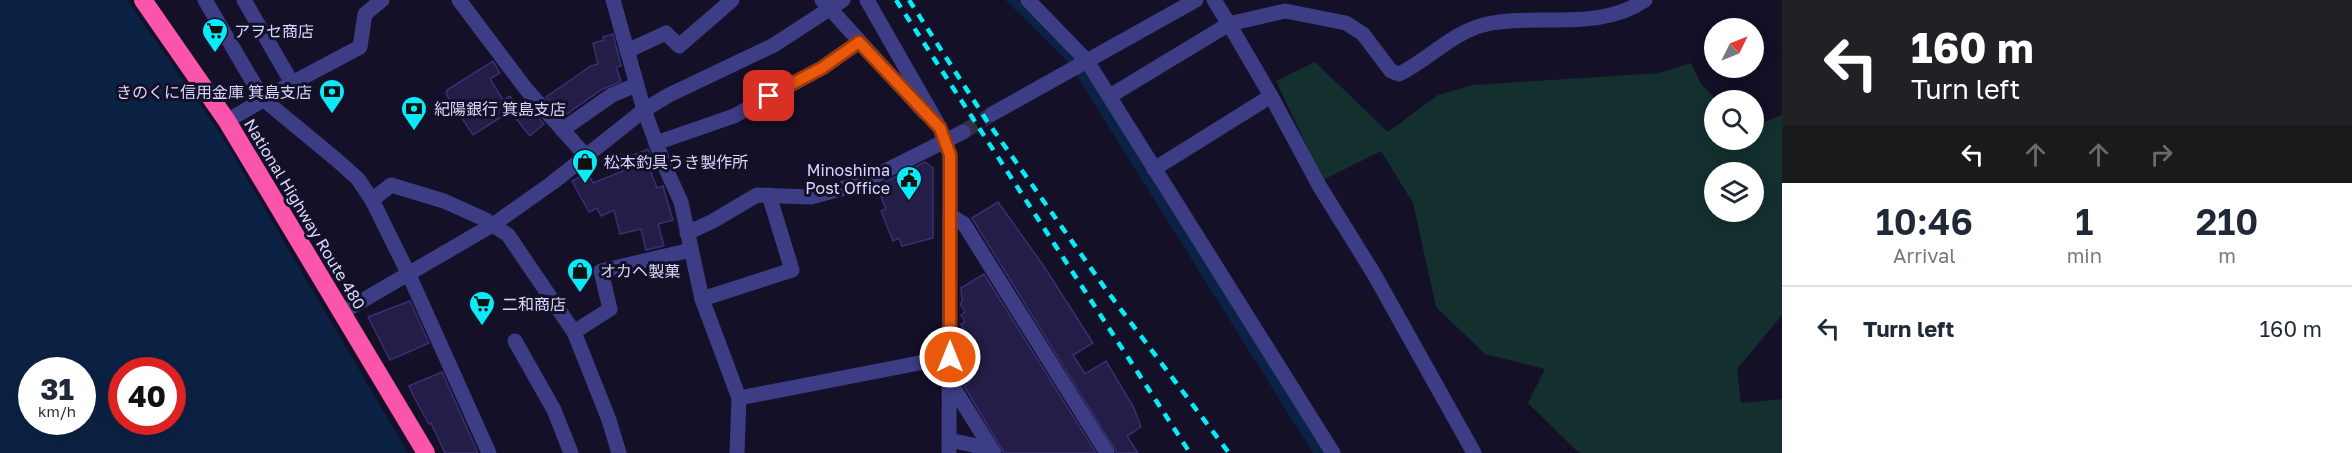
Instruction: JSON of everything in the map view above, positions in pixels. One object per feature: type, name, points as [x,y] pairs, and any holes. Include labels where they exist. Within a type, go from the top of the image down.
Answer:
[{"type":"highway","name":"National Highway Route 480","points":[[144,0],[227,121],[426,453]]},
{"type":"street","points":[[205,0],[263,99],[352,173],[372,200],[409,275],[489,453]]},
{"type":"street","points":[[244,0],[292,83]]},
{"type":"street","points":[[227,121],[360,47],[365,14],[382,0]]},
{"type":"street","points":[[459,0],[526,89],[586,156]]},
{"type":"street","points":[[613,0],[644,110],[681,202],[702,299],[739,398],[737,453]]},
{"type":"street","points":[[627,51],[666,33],[679,46],[732,0]]},
{"type":"street","points":[[341,313],[494,224],[644,110],[669,94],[774,45],[826,5],[843,0]]},
{"type":"street","points":[[867,0],[943,135],[950,155],[949,446],[973,445],[992,453]]},
{"type":"street","points":[[1028,0],[1087,61],[1333,453]]},
{"type":"street","points":[[992,114],[1196,0]]},
{"type":"street","points":[[1214,0],[1271,96],[1320,187],[1374,274],[1474,453]]},
{"type":"street","points":[[1110,96],[1229,24],[1285,11],[1346,23],[1363,34],[1391,71],[1399,74],[1485,24],[1521,20],[1599,18],[1645,0]]},
{"type":"street","points":[[826,5],[943,135]]},
{"type":"street","points":[[656,143],[734,116],[822,68],[859,42]]},
{"type":"street","points":[[562,130],[612,95],[636,85]]},
{"type":"street","points":[[1154,169],[1271,96]]},
{"type":"street","points":[[687,233],[713,221],[757,195],[811,197],[839,191],[878,176],[943,135],[963,132]]},
{"type":"street","points":[[372,200],[391,185],[444,201],[494,224],[508,235],[574,332],[609,420],[619,453]]},
{"type":"street","points":[[702,299],[792,270],[769,195]]},
{"type":"street","points":[[951,216],[963,224],[1107,453]]},
{"type":"street","points":[[574,332],[610,309],[601,271],[691,250]]},
{"type":"street","points":[[515,341],[554,410],[571,453]]},
{"type":"street","points":[[739,398],[950,357]]},
{"type":"street","points":[[950,381],[992,453]]},
{"type":"green space","points":[[1315,62],[1388,132],[1438,95],[1473,85],[1659,73],[1691,63],[1701,84],[1707,90],[1704,90],[1704,150],[1764,150],[1764,122],[1782,115],[1782,315],[1737,369],[1741,403],[1782,399],[1782,453],[1580,453],[1528,403],[1545,369],[1485,354],[1436,307],[1413,203],[1381,151],[1323,180],[1276,81]]},
{"type":"water","points":[[0,0],[127,0],[220,133],[408,453],[0,453]]},
{"type":"water","points":[[1005,0],[1022,0],[1069,47],[1159,183],[1326,453],[1313,453],[1068,62]]},
{"type":"building","points":[[613,34],[621,66],[616,67],[621,81],[601,90],[567,114],[563,108],[559,112],[546,97],[591,66],[598,64],[593,43]]},
{"type":"building","points":[[493,61],[500,73],[490,79],[503,100],[510,96],[517,107],[473,135],[446,94],[447,90]]},
{"type":"building","points":[[527,105],[544,124],[530,136],[514,116]]},
{"type":"building","points":[[648,149],[652,160],[647,162],[657,188],[663,186],[673,220],[658,224],[664,246],[646,250],[641,229],[620,234],[614,210],[601,216],[597,208],[589,212],[572,181],[588,172],[593,183],[628,169],[624,159]]},
{"type":"building","points":[[925,162],[933,168],[933,238],[902,246],[899,238],[893,241],[881,211],[886,209],[877,186]]},
{"type":"building","points":[[998,202],[1043,265],[1093,343],[1073,355],[1085,374],[1106,361],[1134,408],[1141,427],[1127,436],[1138,453],[1117,453],[972,218]]},
{"type":"building","points":[[984,274],[1096,453],[1004,453],[964,386],[970,382],[961,368],[961,347],[968,343],[961,331],[964,329],[961,324],[965,322],[961,315],[965,312],[960,304],[962,302],[961,288]]},
{"type":"building","points":[[410,301],[429,343],[390,360],[368,317]]},
{"type":"building","points":[[442,372],[478,453],[445,453],[431,423],[429,424],[409,386]]},
{"type":"tunnel","points":[[963,132],[992,114]]},
{"type":"railway","points":[[896,0],[1190,453]]},
{"type":"railway","points":[[909,0],[987,121],[1107,291],[1229,453]]},
{"type":"place","name":"アヲセ商店","points":[[215,54]]},
{"type":"place","name":"きのくに信用金庫 箕島支店","points":[[332,115]]},
{"type":"place","name":"紀陽銀行 箕島支店","points":[[414,132]]},
{"type":"place","name":"松本釣具うき製作所","points":[[585,185]]},
{"type":"place","name":"Minoshima Post Office","points":[[909,202]]},
{"type":"place","name":"オカヘ製菓","points":[[580,294]]},
{"type":"place","name":"二和商店","points":[[482,327]]},
{"type":"route","points":[[769,96],[822,68],[859,42],[940,128],[949,147],[950,155],[950,357]]}]
